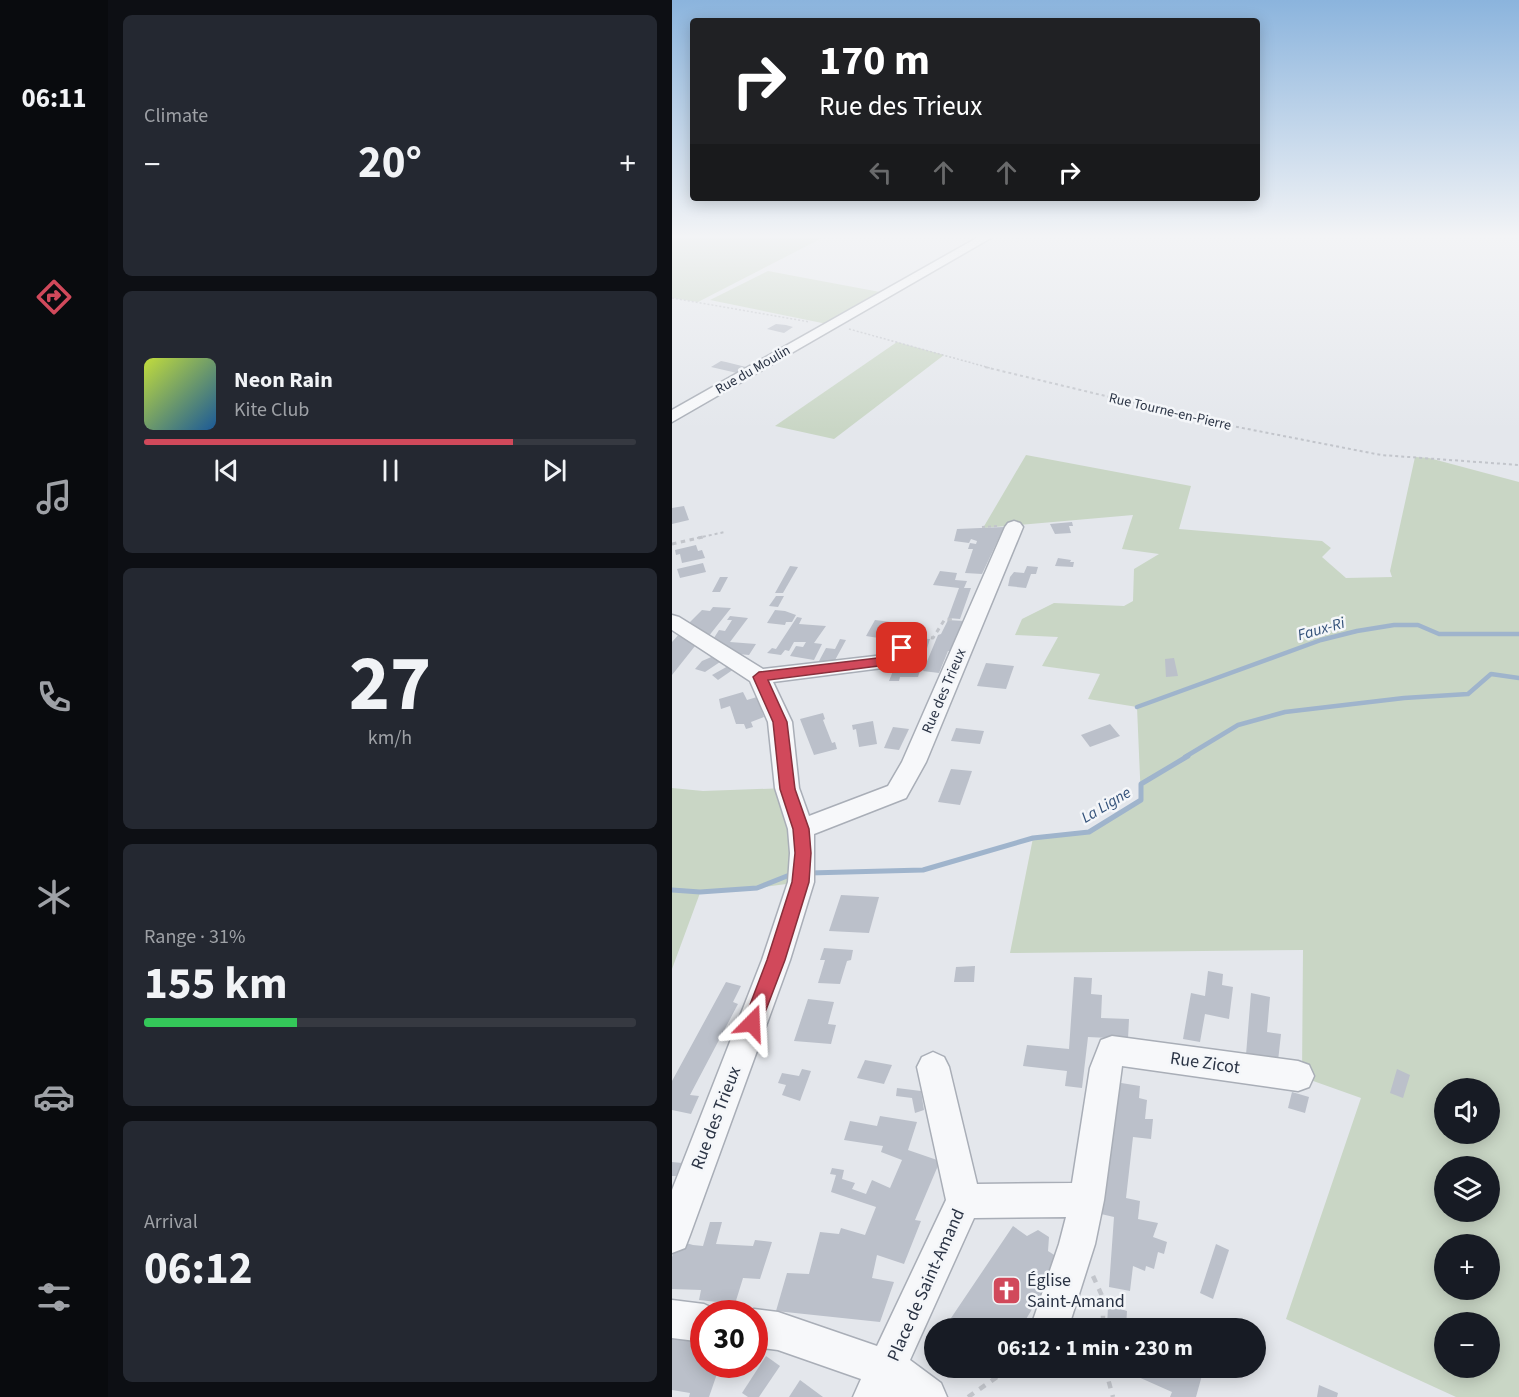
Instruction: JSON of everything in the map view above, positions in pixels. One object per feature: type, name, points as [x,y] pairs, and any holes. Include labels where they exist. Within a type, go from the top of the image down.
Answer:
[{"type":"street","name":"Rue du Moulin","points":[[672,417],[874,300]]},
{"type":"street","name":"Rue des Trieux","points":[[672,1235],[776,960],[802,854],[897,792],[914,762],[1014,527]]},
{"type":"street","points":[[672,621],[759,677],[780,722],[787,789],[802,854]]},
{"type":"street","points":[[759,677],[890,661],[902,648]]},
{"type":"street","name":"Rue Zicot","points":[[1087,1200],[1106,1068],[1112,1050],[1298,1076]]},
{"type":"street","name":"Place de Saint-Amand","points":[[881,1383],[964,1201],[933,1067]]},
{"type":"street","points":[[1053,1318],[1077,1244],[1087,1200]]},
{"type":"street","name":"Place de Saint-Amand","points":[[964,1201],[1087,1200]]},
{"type":"street","points":[[672,1319],[690,1321]]},
{"type":"street","points":[[768,1330],[778,1331],[881,1383],[927,1397]]},
{"type":"path","name":"Rue Tourne-en-Pierre","points":[[684,300],[840,327],[1008,373],[1222,424],[1382,455],[1519,465]]},
{"type":"path","points":[[672,544],[725,532]]},
{"type":"path","points":[[902,648],[912,636],[933,638],[945,619],[973,621]]},
{"type":"path","points":[[1103,1298],[1103,1318]]},
{"type":"path","points":[[968,1397],[996,1378]]},
{"type":"path","points":[[1108,1378],[1113,1397]]},
{"type":"green space","points":[[711,300],[866,300],[827,324]]},
{"type":"green space","points":[[897,342],[944,355],[834,439],[775,426]]},
{"type":"green space","points":[[1026,455],[1191,486],[1179,529],[1322,541],[1331,548],[1322,557],[1346,578],[1392,577],[1390,571],[1415,457],[1429,458],[1519,482],[1519,1397],[1456,1397],[1286,1319],[1361,1098],[1302,1077],[1303,950],[1010,953],[1033,838],[1089,832],[1141,800],[1137,707],[1088,699],[1100,674],[1042,666],[1058,637],[1015,635],[1022,619],[1054,603],[1124,606],[1133,601],[1134,569],[1159,554],[1122,549],[1133,515],[983,528]]},
{"type":"green space","points":[[672,788],[703,791],[787,788],[801,882],[700,893],[672,969]]},
{"type":"building","points":[[776,324],[793,327],[784,333],[767,329]]},
{"type":"building","points":[[721,361],[746,367],[737,373],[711,367]]},
{"type":"building","points":[[684,506],[689,520],[672,524],[672,508]]},
{"type":"building","points":[[1072,522],[1073,526],[1069,526],[1071,533],[1055,534],[1050,524]]},
{"type":"building","points":[[1004,527],[982,574],[965,573],[973,549],[968,549],[970,543],[976,544],[977,541],[971,539],[969,543],[954,541],[957,529]]},
{"type":"building","points":[[696,545],[698,551],[702,550],[705,558],[682,563],[680,554],[676,555],[675,550]]},
{"type":"building","points":[[1058,558],[1071,560],[1070,562],[1074,562],[1073,567],[1055,566]]},
{"type":"building","points":[[703,563],[706,572],[680,578],[677,569]]},
{"type":"building","points":[[790,566],[798,567],[783,593],[775,593]]},
{"type":"building","points":[[1027,566],[1038,567],[1036,574],[1031,574],[1026,588],[1008,586],[1014,572],[1024,573]]},
{"type":"building","points":[[940,571],[957,573],[955,580],[967,581],[964,588],[971,588],[960,619],[948,618],[959,588],[933,585]]},
{"type":"building","points":[[720,577],[728,577],[720,592],[712,592]]},
{"type":"building","points":[[776,596],[784,596],[778,607],[769,606]]},
{"type":"building","points":[[713,607],[731,608],[708,637],[687,625],[702,610],[710,611]]},
{"type":"building","points":[[775,610],[796,615],[792,622],[786,622],[785,625],[767,623]]},
{"type":"building","points":[[730,616],[748,618],[730,642],[756,644],[749,655],[727,653],[712,641],[719,630],[725,631],[732,620],[727,620]]},
{"type":"building","points":[[797,617],[802,618],[799,624],[826,626],[814,643],[822,644],[814,660],[790,656],[796,646],[803,647],[806,642],[794,642],[789,651],[785,650],[781,655],[767,653],[772,648],[776,649]]},
{"type":"building","points":[[875,620],[891,622],[883,635],[907,637],[904,642],[866,636]]},
{"type":"building","points":[[948,620],[964,621],[952,651],[948,651],[939,673],[923,671],[938,635],[941,634]]},
{"type":"building","points":[[681,632],[699,641],[672,675],[672,642]]},
{"type":"building","points":[[913,638],[930,639],[918,677],[900,677],[899,681],[889,681],[893,671],[902,671]]},
{"type":"building","points":[[840,639],[846,640],[834,662],[819,661],[826,648],[835,649]]},
{"type":"building","points":[[716,655],[723,660],[705,672],[695,669],[702,661]]},
{"type":"building","points":[[1174,658],[1178,676],[1166,677],[1165,659]]},
{"type":"building","points":[[986,663],[1014,666],[1006,689],[977,686]]},
{"type":"building","points":[[730,665],[734,669],[718,680],[712,675]]},
{"type":"building","points":[[743,692],[747,700],[757,697],[764,717],[751,722],[753,727],[746,729],[744,724],[736,724],[730,706],[721,709],[719,699]]},
{"type":"building","points":[[823,713],[825,719],[823,720],[832,743],[835,742],[837,749],[814,755],[800,719]]},
{"type":"building","points":[[873,721],[877,744],[859,747],[856,729],[853,730],[852,725]]},
{"type":"building","points":[[1110,724],[1120,736],[1090,747],[1081,735]]},
{"type":"building","points":[[893,727],[909,729],[899,750],[884,748]]},
{"type":"building","points":[[956,728],[984,731],[980,744],[951,741]]},
{"type":"building","points":[[951,769],[972,771],[960,805],[938,802]]},
{"type":"building","points":[[841,895],[879,897],[869,933],[829,931]]},
{"type":"building","points":[[824,948],[853,950],[840,984],[818,983],[825,960],[820,960]]},
{"type":"building","points":[[975,966],[974,982],[954,982],[956,967]]},
{"type":"building","points":[[1208,971],[1223,974],[1222,985],[1233,987],[1229,1019],[1205,1014],[1200,1042],[1183,1039],[1191,993],[1205,996]]},
{"type":"building","points":[[1074,977],[1092,978],[1091,994],[1102,995],[1101,1018],[1129,1019],[1128,1039],[1088,1037],[1082,1088],[1065,1086],[1067,1071],[1023,1066],[1027,1045],[1069,1049]]},
{"type":"building","points":[[726,982],[741,986],[733,1002],[738,1004],[690,1095],[699,1096],[691,1114],[672,1110],[672,1081]]},
{"type":"building","points":[[1251,993],[1270,997],[1267,1032],[1281,1034],[1278,1061],[1246,1055]]},
{"type":"building","points":[[808,999],[834,1002],[828,1024],[836,1025],[831,1044],[794,1041]]},
{"type":"building","points":[[865,1060],[892,1065],[884,1084],[857,1078]]},
{"type":"building","points":[[802,1069],[811,1071],[800,1101],[782,1095],[786,1085],[778,1083],[782,1073],[799,1076]]},
{"type":"building","points":[[1397,1069],[1410,1075],[1403,1098],[1390,1093]]},
{"type":"building","points":[[1115,1082],[1140,1086],[1139,1098],[1147,1100],[1145,1119],[1153,1119],[1151,1139],[1133,1137],[1126,1198],[1140,1201],[1138,1219],[1158,1223],[1153,1237],[1167,1242],[1164,1254],[1158,1252],[1154,1269],[1146,1266],[1145,1271],[1133,1266],[1130,1291],[1109,1287],[1114,1217],[1101,1214]]},
{"type":"building","points":[[897,1088],[921,1091],[924,1110],[915,1113],[912,1098],[896,1096]]},
{"type":"building","points":[[1292,1092],[1309,1097],[1305,1113],[1288,1108]]},
{"type":"building","points":[[880,1116],[917,1122],[908,1150],[940,1161],[915,1220],[921,1221],[904,1264],[877,1255],[872,1278],[894,1282],[880,1322],[776,1311],[787,1273],[809,1274],[820,1232],[839,1234],[841,1228],[865,1235],[876,1207],[831,1192],[836,1175],[830,1174],[832,1168],[844,1170],[842,1179],[855,1183],[852,1189],[866,1194],[872,1180],[890,1188],[902,1160],[881,1152],[883,1146],[844,1140],[850,1121],[877,1126]]},
{"type":"building","points":[[672,1162],[682,1163],[676,1176],[672,1176]]},
{"type":"building","points":[[684,1219],[686,1243],[693,1245],[703,1246],[710,1222],[722,1222],[716,1244],[753,1246],[755,1240],[772,1242],[760,1279],[743,1278],[736,1300],[699,1300],[701,1290],[672,1289],[672,1257]]},
{"type":"building","name":"Église Saint-Amand","points":[[1013,1226],[1027,1236],[1038,1230],[1049,1237],[1048,1251],[1062,1260],[1027,1318],[951,1318]]},
{"type":"building","points":[[1216,1244],[1229,1250],[1213,1299],[1200,1293]]},
{"type":"building","points":[[1108,1305],[1127,1311],[1127,1318],[1107,1318]]},
{"type":"building","points":[[672,1337],[690,1339],[690,1378],[716,1378],[709,1397],[689,1397],[690,1393],[672,1390]]},
{"type":"building","points":[[768,1357],[780,1366],[759,1397],[748,1397],[742,1393],[752,1378],[768,1378]]},
{"type":"building","points":[[1140,1378],[1201,1378],[1196,1397],[1170,1397],[1172,1392]]},
{"type":"building","points":[[800,1380],[823,1397],[789,1397]]},
{"type":"building","points":[[1319,1385],[1338,1393],[1337,1397],[1317,1397]]},
{"type":"waterway","name":"Faux-Ri","points":[[1137,707],[1321,640],[1357,631],[1394,625],[1418,625],[1439,634],[1519,634]]},
{"type":"waterway","name":"La Ligne","points":[[1185,757],[1238,725],[1285,712],[1404,698],[1468,694],[1491,674],[1519,678]]},
{"type":"waterway","name":"La Ligne","points":[[809,873],[923,870],[1033,838],[1089,832],[1141,800],[1141,784],[1188,756]]},
{"type":"waterway","name":"La Ligne","points":[[672,890],[700,892],[757,888],[792,874]]},
{"type":"place","name":"Église Saint-Amand","points":[[1006,1290]]},
{"type":"route","points":[[752,1023],[776,960],[801,882],[803,853],[801,829],[787,789],[780,722],[759,677],[890,661],[902,648]]}]
